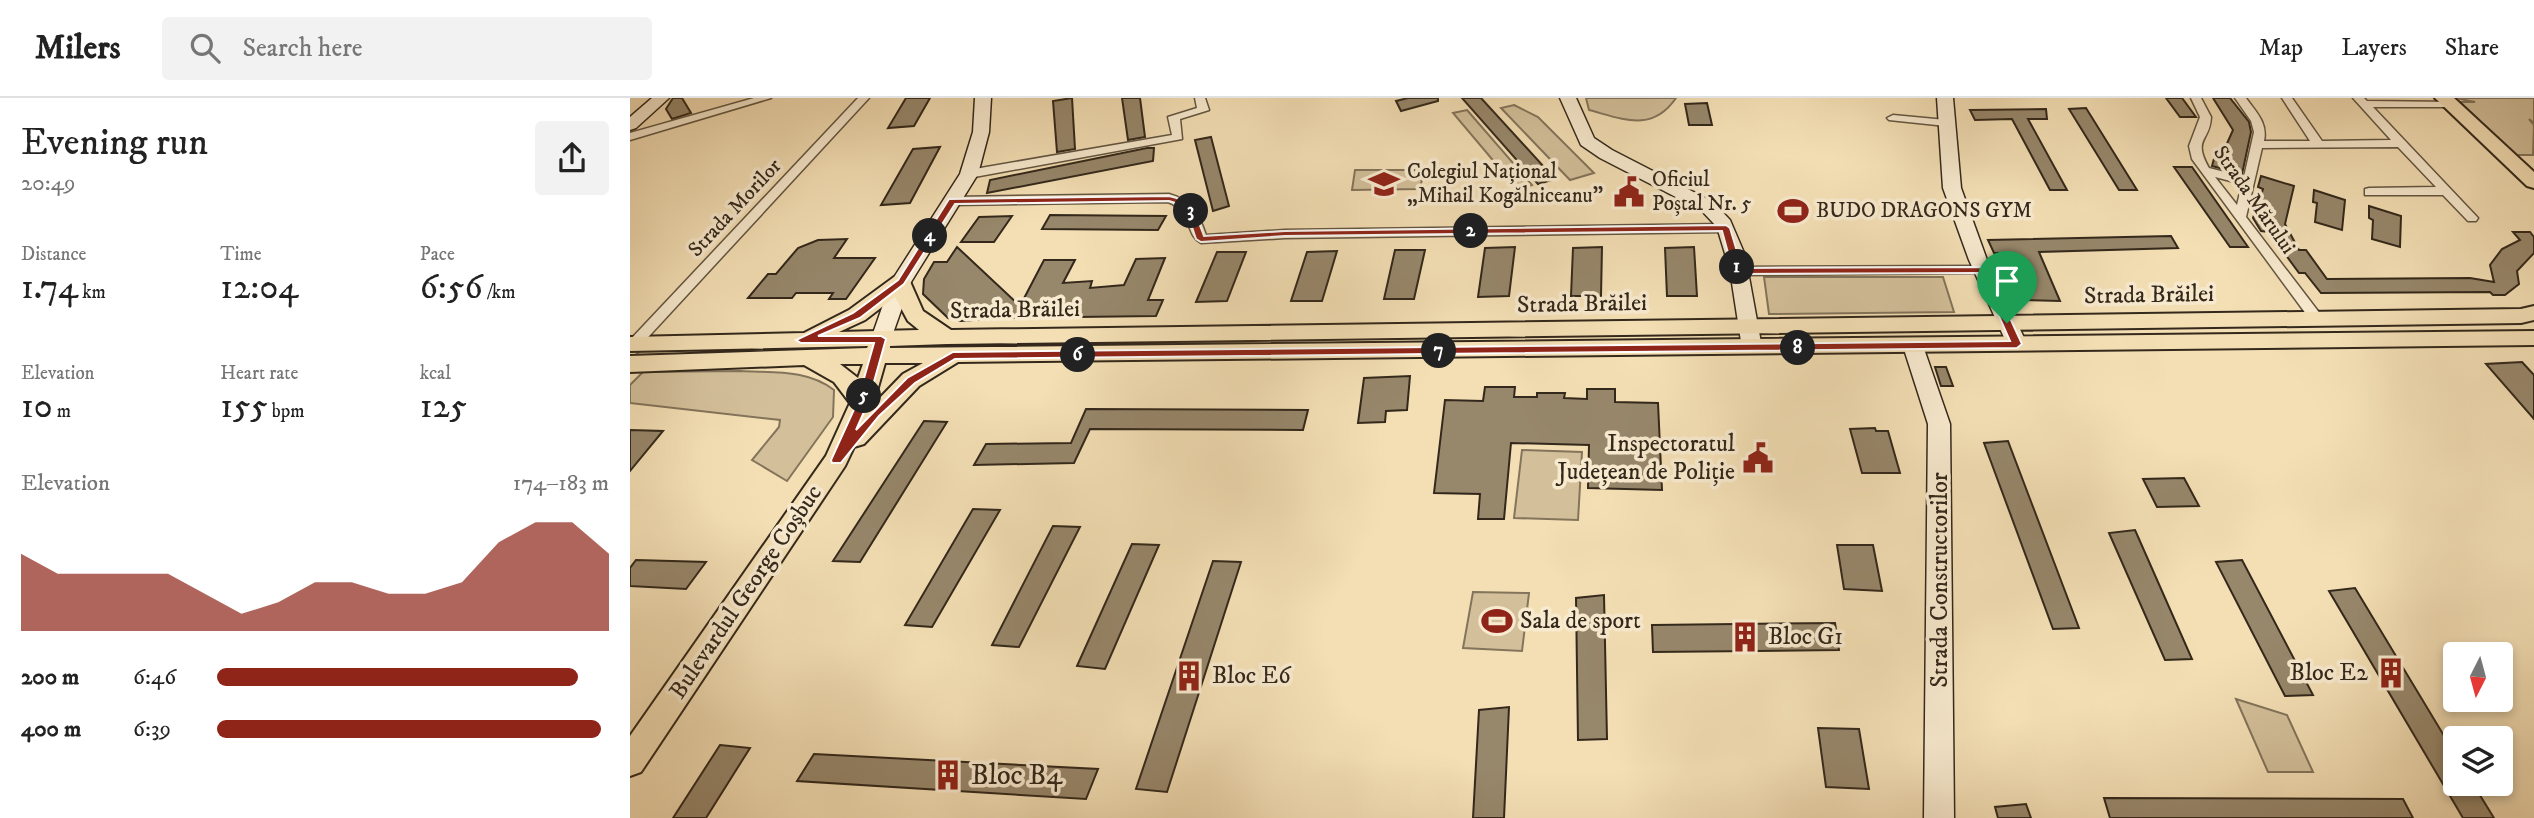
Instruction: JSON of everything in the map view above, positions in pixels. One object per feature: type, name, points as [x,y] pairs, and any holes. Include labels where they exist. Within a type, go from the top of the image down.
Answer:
[{"type":"main road","points":[[2447,101],[2534,182]]},
{"type":"main road","points":[[836,460],[876,414],[950,346],[911,314],[901,282],[857,315],[796,349],[809,359],[835,369],[856,388],[862,403]]},
{"type":"main road","name":"Strada Brăilei","points":[[631,351],[1750,338],[2007,323],[2521,316],[2534,313]]},
{"type":"main road","name":"Strada Brăilei","points":[[1750,338],[1913,346],[2534,338]]},
{"type":"main road","name":"Bulevardul George Coșbuc","points":[[630,762],[836,460],[862,403],[878,348]]},
{"type":"street","points":[[630,129],[661,98]]},
{"type":"street","points":[[630,129],[648,132],[766,98]]},
{"type":"street","name":"Strada Morilor","points":[[631,351],[864,98]]},
{"type":"street","points":[[878,348],[901,282],[969,174],[981,132],[983,98]]},
{"type":"street","points":[[969,174],[1178,136],[1174,117],[1203,110],[1200,98]]},
{"type":"street","points":[[1569,98],[1587,141],[1606,154],[1707,206],[1726,228],[1738,271],[1750,338]]},
{"type":"street","points":[[1945,98],[1952,188],[1983,270],[2017,344]]},
{"type":"street","name":"Strada Mărului","points":[[2196,98],[2207,114],[2207,122],[2196,145],[2196,154],[2204,170],[2317,319]]},
{"type":"street","points":[[2240,98],[2257,121],[2260,132],[2241,216]]},
{"type":"street","points":[[2287,98],[2319,145]]},
{"type":"street","points":[[2361,101],[2447,101]]},
{"type":"street","points":[[2361,101],[2472,218]]},
{"type":"street","points":[[1894,118],[1946,123]]},
{"type":"street","points":[[2258,145],[2401,143]]},
{"type":"street","points":[[2204,170],[2249,181]]},
{"type":"street","points":[[2369,192],[2446,191]]},
{"type":"street","points":[[952,201],[1169,198],[1188,207],[1201,239],[1285,234],[1726,228]]},
{"type":"street","points":[[1738,271],[1983,270]]},
{"type":"street","name":"Strada Constructorilor","points":[[1913,346],[1939,424],[1939,818]]},
{"type":"shaded area","points":[[1586,98],[1676,98],[1657,116],[1636,120],[1589,110]]},
{"type":"shaded area","points":[[2455,98],[2534,98],[2534,123],[2529,119],[2534,125],[2533,155],[2515,155],[2460,102],[2475,102]]},
{"type":"shaded area","points":[[1514,105],[1538,117],[1594,173],[1570,180],[1501,108]]},
{"type":"shaded area","points":[[1467,110],[1532,185],[1518,190],[1453,113]]},
{"type":"shaded area","points":[[1355,170],[1424,170],[1420,189],[1352,190]]},
{"type":"shaded area","points":[[1764,277],[1943,277],[1954,312],[1769,314]]},
{"type":"shaded area","points":[[851,346],[851,349],[634,356],[642,350]]},
{"type":"shaded area","points":[[740,371],[801,375],[824,383],[834,390],[833,417],[787,481],[752,460],[779,427],[780,420],[630,403],[630,385],[643,372]]},
{"type":"shaded area","points":[[1522,450],[1582,452],[1578,520],[1514,518]]},
{"type":"shaded area","name":"Sala de sport","points":[[1473,592],[1529,593],[1522,651],[1463,648]]},
{"type":"shaded area","points":[[2236,699],[2287,715],[2313,772],[2268,772]]},
{"type":"building","points":[[673,98],[682,98],[691,113],[672,119],[666,109]]},
{"type":"building","points":[[906,98],[930,98],[914,126],[888,128]]},
{"type":"building","points":[[1072,98],[1075,149],[1057,152],[1053,101]]},
{"type":"building","points":[[1122,98],[1140,98],[1145,137],[1128,140]]},
{"type":"building","points":[[1408,98],[1438,98],[1438,101],[1401,111],[1396,101]]},
{"type":"building","points":[[1462,98],[1481,98],[1555,179],[1538,184]]},
{"type":"building","points":[[2166,98],[2182,98],[2196,117],[2180,117]]},
{"type":"building","points":[[2213,98],[2230,98],[2249,122],[2251,132],[2242,174],[2212,166],[2215,155],[2221,157],[2233,130]]},
{"type":"building","points":[[1707,103],[1712,125],[1689,125],[1685,104]]},
{"type":"building","points":[[2086,108],[2137,190],[2119,190],[2069,109]]},
{"type":"building","points":[[2046,109],[2047,119],[2028,119],[2067,190],[2050,190],[2012,119],[1975,120],[1970,110]]},
{"type":"building","points":[[1211,137],[1229,206],[1213,211],[1195,140]]},
{"type":"building","points":[[940,147],[910,203],[881,205],[913,149]]},
{"type":"building","points":[[1154,148],[1153,161],[987,193],[990,180]]},
{"type":"building","points":[[2174,167],[2192,167],[2248,247],[2230,247]]},
{"type":"building","points":[[2261,176],[2294,186],[2285,224],[2299,250],[2306,250],[2327,279],[2470,278],[2494,282],[2490,265],[2502,249],[2520,240],[2513,232],[2530,232],[2534,237],[2534,253],[2517,271],[2519,284],[2505,295],[2493,295],[2490,292],[2321,293],[2305,273],[2299,273],[2269,232],[2261,231],[2253,218],[2263,189],[2258,187]]},
{"type":"building","points":[[2314,190],[2345,200],[2342,230],[2315,222],[2317,203],[2313,202]]},
{"type":"building","points":[[2369,206],[2401,216],[2400,247],[2372,239],[2373,220],[2369,218]]},
{"type":"building","points":[[1050,215],[1166,216],[1158,230],[1042,229]]},
{"type":"building","points":[[1012,216],[994,242],[961,242],[979,217]]},
{"type":"building","points":[[2171,236],[2178,248],[2039,252],[2060,301],[2025,300],[2006,253],[1994,253],[1988,240]]},
{"type":"building","points":[[847,239],[834,258],[875,258],[846,299],[829,299],[833,293],[796,293],[792,298],[748,298],[768,274],[776,274],[798,248],[818,240]]},
{"type":"building","points":[[957,247],[1020,306],[1044,260],[1075,260],[1063,283],[1092,281],[1090,288],[1124,285],[1136,259],[1165,258],[1148,300],[1163,300],[1156,316],[961,321],[948,318],[923,294],[924,279],[934,262],[947,262]]},
{"type":"building","points":[[1515,247],[1509,296],[1478,297],[1485,248]]},
{"type":"building","points":[[1602,247],[1601,296],[1571,296],[1573,248]]},
{"type":"building","points":[[1694,247],[1697,296],[1667,296],[1665,248]]},
{"type":"building","points":[[1395,250],[1425,250],[1414,299],[1384,299]]},
{"type":"building","points":[[1337,251],[1322,301],[1291,301],[1307,252]]},
{"type":"building","points":[[1217,252],[1246,252],[1227,301],[1196,302]]},
{"type":"building","points":[[2522,362],[2534,375],[2534,419],[2486,364]]},
{"type":"building","points":[[1935,367],[1946,367],[1953,386],[1941,386]]},
{"type":"building","points":[[1410,376],[1407,410],[1386,411],[1385,422],[1358,423],[1364,378]]},
{"type":"building","points":[[1485,387],[1515,387],[1514,397],[1537,397],[1537,393],[1565,393],[1564,398],[1587,399],[1587,389],[1615,389],[1615,402],[1658,403],[1662,490],[1588,488],[1589,445],[1511,443],[1504,519],[1478,519],[1480,494],[1434,493],[1445,400],[1483,401]]},
{"type":"building","points":[[1086,409],[1308,410],[1303,430],[1090,429],[1074,463],[974,465],[986,444],[1071,443]]},
{"type":"building","points":[[924,421],[947,422],[860,562],[833,561]]},
{"type":"building","points":[[1875,428],[1876,431],[1888,431],[1900,473],[1862,473],[1850,429]]},
{"type":"building","points":[[630,430],[663,431],[630,471]]},
{"type":"building","points":[[2008,441],[2079,628],[2053,629],[1984,443]]},
{"type":"building","points":[[2184,478],[2199,506],[2157,507],[2143,479]]},
{"type":"building","points":[[973,509],[1000,510],[932,627],[905,625]]},
{"type":"building","points":[[1053,526],[1080,527],[1019,647],[992,645]]},
{"type":"building","points":[[2135,530],[2192,659],[2165,660],[2109,533]]},
{"type":"building","points":[[1132,544],[1159,545],[1105,669],[1077,666]]},
{"type":"building","points":[[1837,545],[1873,545],[1882,591],[1844,589]]},
{"type":"building","points":[[636,560],[706,562],[686,589],[630,586],[630,568]]},
{"type":"building","points":[[2242,560],[2313,695],[2285,696],[2216,562]]},
{"type":"building","name":"Bloc E6","points":[[1213,561],[1241,562],[1167,792],[1136,789]]},
{"type":"building","name":"Bloc E2","points":[[2355,588],[2443,734],[2443,784],[2329,591]]},
{"type":"building","points":[[1604,595],[1607,739],[1578,740],[1576,598]]},
{"type":"building","name":"Bloc G1","points":[[1835,623],[1839,650],[1653,652],[1652,625]]},
{"type":"building","points":[[1509,707],[1504,818],[1473,818],[1479,710]]},
{"type":"building","points":[[1818,728],[1859,729],[1869,789],[1826,787]]},
{"type":"building","points":[[720,745],[750,748],[706,818],[673,818]]},
{"type":"building","name":"Bloc B4","points":[[814,754],[1098,769],[1086,799],[797,781]]},
{"type":"building","name":"Bloc E2","points":[[2450,796],[2480,796],[2494,818],[2463,818]]},
{"type":"building","points":[[2104,798],[2403,799],[2413,818],[2110,818]]},
{"type":"building","points":[[2026,804],[2031,818],[1998,818],[1995,807]]},
{"type":"place","name":"Colegiul Național „Mihail Kogălniceanu”","points":[[1384,184]]},
{"type":"place","name":"Oficiul Poștal Nr. 5","points":[[1629,192]]},
{"type":"place","name":"BUDO DRAGONS GYM","points":[[1793,211]]},
{"type":"place","name":"Inspectoratul Județean de Poliție","points":[[1758,458]]},
{"type":"place","name":"Sala de sport","points":[[1497,621]]},
{"type":"place","name":"Bloc G1","points":[[1745,637]]},
{"type":"place","name":"Bloc E2","points":[[2391,673]]},
{"type":"place","name":"Bloc E6","points":[[1189,676]]},
{"type":"place","name":"Bloc B4","points":[[948,775]]},
{"type":"route","points":[[1169,198],[1188,207],[1201,239],[1285,234],[1726,228],[1738,271],[1983,270],[2007,323],[2017,344],[953,355],[911,380],[876,414],[836,460],[862,403],[881,339],[801,340],[857,315],[901,282],[952,201],[1169,198]]}]
